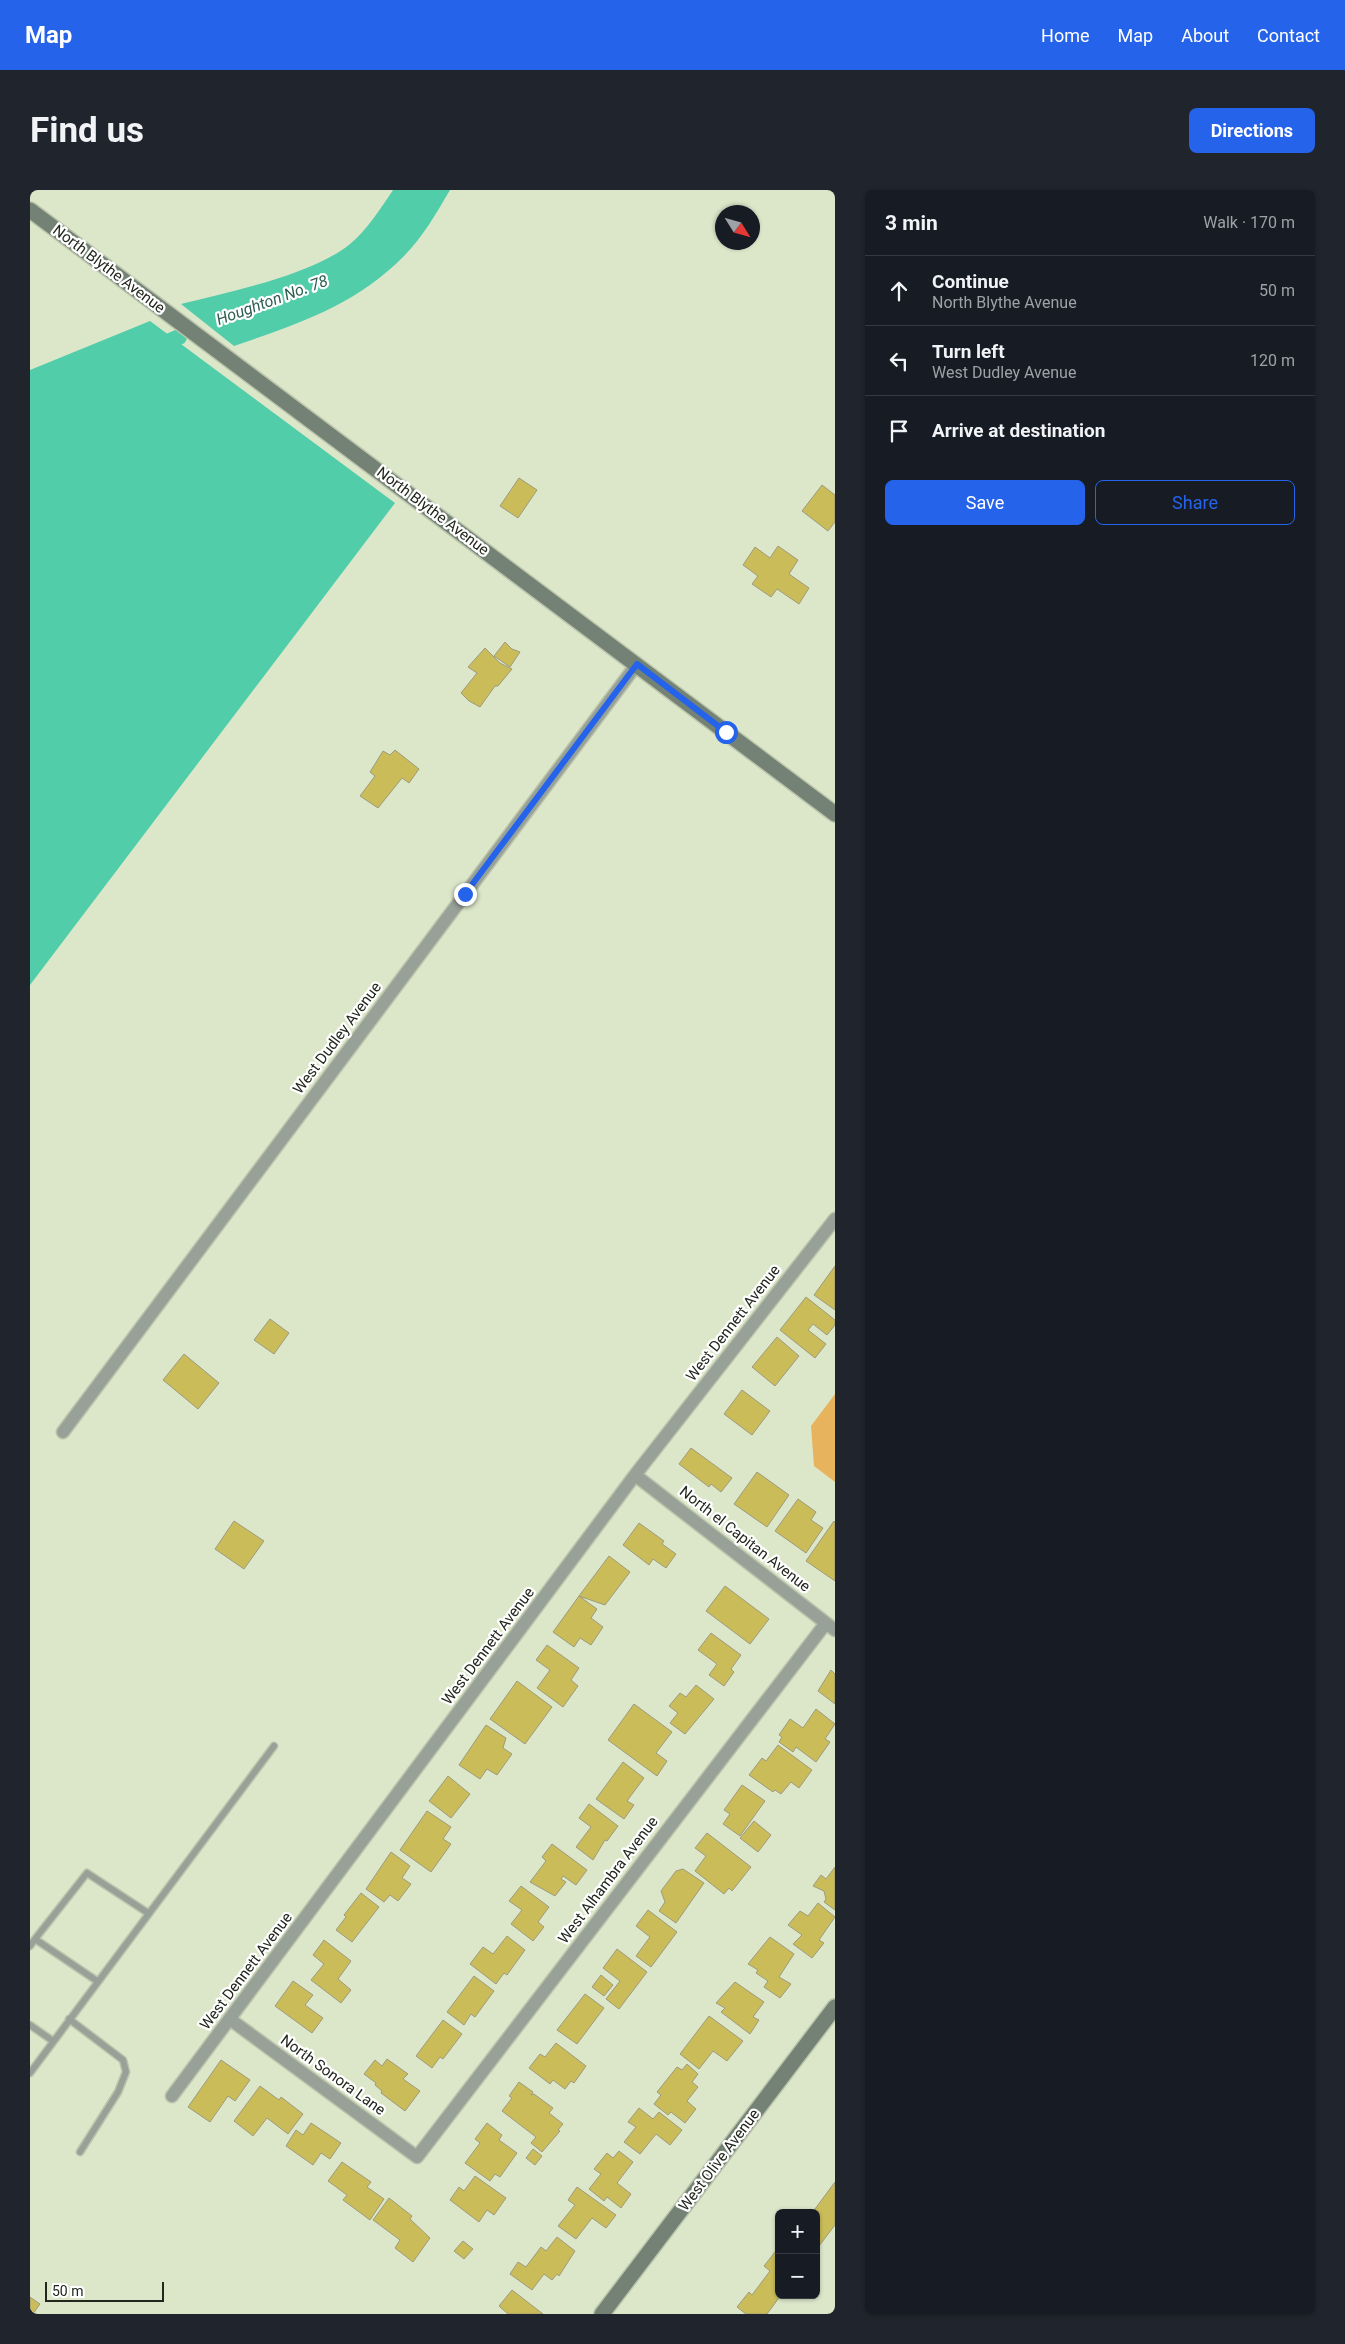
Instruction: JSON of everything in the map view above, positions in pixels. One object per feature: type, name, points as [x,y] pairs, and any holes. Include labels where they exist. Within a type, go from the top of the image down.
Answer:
[{"type":"street","name":"North Blythe Avenue","points":[[30,210],[835,814]]},
{"type":"street","name":"West Dudley Avenue","points":[[63,1432],[637,664]]},
{"type":"street","name":"West Dennett Avenue","points":[[172,2096],[231,2020],[635,1475],[835,1219]]},
{"type":"street","name":"North el Capitan Avenue","points":[[635,1475],[830,1626]]},
{"type":"street","name":"West Alhambra Avenue","points":[[417,2157],[830,1626]]},
{"type":"street","name":"West Olive Avenue","points":[[602,2314],[835,2007]]},
{"type":"street","name":"North Sonora Lane","points":[[231,2020],[417,2157]]},
{"type":"lane","points":[[30,2072],[274,1746]]},
{"type":"lane","points":[[30,1946],[87,1873],[148,1914]]},
{"type":"lane","points":[[35,1940],[97,1981]]},
{"type":"lane","points":[[69,2019],[123,2060],[126,2072],[118,2092],[80,2152]]},
{"type":"lane","points":[[30,2025],[53,2042]]},
{"type":"shaded area","points":[[835,1394],[835,1482],[814,1466],[811,1426]]},
{"type":"water","points":[[393,190],[450,190],[435,216],[411,249],[386,273],[346,300],[303,321],[234,346],[181,304],[269,281],[314,265],[334,255],[350,244],[362,232]]},
{"type":"water","points":[[150,321],[395,503],[30,985],[30,370]]},
{"type":"building","points":[[519,478],[537,490],[518,518],[500,506]]},
{"type":"building","points":[[822,485],[835,495],[835,522],[828,531],[802,511]]},
{"type":"building","points":[[778,546],[798,560],[789,574],[809,588],[799,604],[777,589],[771,597],[752,584],[758,576],[743,565],[755,547],[770,558]]},
{"type":"building","points":[[505,642],[512,649],[520,652],[510,667],[494,656]]},
{"type":"building","points":[[485,648],[500,663],[512,669],[498,686],[495,686],[480,707],[469,701],[461,693],[477,673],[468,667]]},
{"type":"building","points":[[395,750],[419,769],[409,783],[402,778],[378,808],[360,796],[375,776],[370,772],[383,751],[390,755]]},
{"type":"building","points":[[835,1266],[835,1310],[814,1295]]},
{"type":"building","points":[[806,1297],[835,1320],[835,1325],[827,1335],[813,1324],[808,1330],[826,1344],[815,1358],[780,1330]]},
{"type":"building","points":[[270,1319],[289,1333],[274,1354],[254,1340]]},
{"type":"building","points":[[777,1337],[799,1356],[775,1386],[752,1367]]},
{"type":"building","points":[[184,1354],[219,1383],[198,1409],[163,1380]]},
{"type":"building","points":[[742,1390],[770,1411],[752,1435],[724,1414]]},
{"type":"building","points":[[691,1448],[732,1478],[721,1492],[711,1484],[709,1487],[679,1464]]},
{"type":"building","points":[[757,1472],[789,1495],[767,1527],[734,1504]]},
{"type":"building","points":[[798,1499],[816,1512],[811,1520],[823,1528],[806,1553],[775,1531]]},
{"type":"building","points":[[234,1521],[264,1541],[244,1569],[215,1549]]},
{"type":"building","points":[[835,1522],[835,1581],[806,1561]]},
{"type":"building","points":[[639,1523],[664,1541],[662,1544],[676,1554],[666,1568],[653,1559],[649,1565],[623,1545]]},
{"type":"building","points":[[609,1556],[630,1572],[605,1605],[579,1596]]},
{"type":"building","points":[[725,1586],[769,1619],[750,1644],[706,1611]]},
{"type":"building","points":[[579,1596],[597,1609],[591,1618],[603,1627],[591,1645],[580,1638],[574,1647],[553,1632]]},
{"type":"building","points":[[711,1633],[741,1655],[731,1669],[734,1672],[724,1686],[709,1675],[717,1664],[698,1650]]},
{"type":"building","points":[[547,1645],[579,1668],[571,1680],[578,1686],[563,1707],[537,1688],[550,1670],[536,1660]]},
{"type":"building","points":[[831,1670],[835,1674],[835,1704],[818,1691]]},
{"type":"building","points":[[517,1681],[552,1707],[525,1744],[490,1719]]},
{"type":"building","points":[[696,1685],[714,1699],[685,1734],[670,1723],[678,1713],[669,1706],[680,1693],[686,1697]]},
{"type":"building","points":[[634,1704],[672,1732],[656,1753],[667,1761],[657,1776],[608,1740]]},
{"type":"building","points":[[816,1709],[835,1724],[825,1739],[830,1742],[816,1762],[796,1747],[793,1752],[779,1742],[782,1737],[779,1735],[790,1719],[803,1728]]},
{"type":"building","points":[[486,1725],[506,1738],[503,1748],[512,1754],[497,1775],[487,1769],[480,1779],[459,1765]]},
{"type":"building","points":[[778,1745],[812,1770],[799,1788],[791,1782],[781,1794],[775,1790],[773,1792],[749,1775],[762,1758],[766,1761]]},
{"type":"building","points":[[623,1762],[644,1778],[627,1801],[634,1805],[624,1819],[596,1799]]},
{"type":"building","points":[[448,1776],[470,1794],[451,1818],[429,1801]]},
{"type":"building","points":[[742,1785],[765,1801],[740,1836],[723,1824],[730,1814],[724,1810]]},
{"type":"building","points":[[589,1804],[618,1826],[607,1841],[605,1840],[593,1860],[576,1847],[591,1827],[579,1818]]},
{"type":"building","points":[[427,1811],[451,1827],[443,1839],[451,1844],[431,1872],[400,1850]]},
{"type":"building","points":[[754,1821],[771,1835],[758,1852],[740,1838]]},
{"type":"building","points":[[707,1833],[751,1867],[732,1891],[729,1888],[724,1894],[695,1871],[706,1856],[695,1848]]},
{"type":"building","points":[[552,1844],[587,1870],[576,1885],[563,1876],[561,1879],[566,1882],[555,1896],[530,1882],[546,1861],[542,1857]]},
{"type":"building","points":[[391,1852],[410,1866],[402,1878],[411,1884],[398,1901],[390,1895],[384,1902],[366,1889]]},
{"type":"building","points":[[835,1867],[835,1910],[824,1902],[826,1899],[824,1891],[813,1886],[821,1875],[826,1879]]},
{"type":"building","points":[[683,1869],[704,1883],[676,1923],[659,1911],[665,1902],[661,1891],[676,1871]]},
{"type":"building","points":[[521,1886],[549,1907],[538,1922],[544,1927],[533,1941],[511,1924],[522,1910],[509,1901]]},
{"type":"building","points":[[361,1893],[379,1907],[352,1942],[336,1930],[346,1917],[344,1915]]},
{"type":"building","points":[[818,1903],[835,1917],[819,1940],[824,1943],[812,1958],[793,1944],[802,1935],[788,1925],[800,1911],[808,1916]]},
{"type":"building","points":[[648,1910],[677,1932],[651,1967],[636,1956],[650,1937],[636,1926]]},
{"type":"building","points":[[507,1936],[525,1950],[507,1975],[504,1973],[496,1984],[470,1964],[483,1947],[493,1954]]},
{"type":"building","points":[[770,1937],[794,1954],[779,1977],[791,1984],[780,1998],[764,1987],[768,1981],[756,1973],[758,1970],[748,1964]]},
{"type":"building","points":[[324,1940],[351,1961],[338,1979],[351,1990],[341,2003],[311,1980],[324,1964],[313,1955]]},
{"type":"building","points":[[617,1949],[647,1972],[619,2009],[606,1999],[620,1981],[603,1968]]},
{"type":"building","points":[[601,1975],[613,1985],[604,1996],[592,1987]]},
{"type":"building","points":[[474,1976],[494,1991],[475,2017],[471,2014],[464,2025],[447,2012]]},
{"type":"building","points":[[293,1981],[313,1995],[305,2005],[323,2018],[312,2033],[275,2006]]},
{"type":"building","points":[[735,1982],[764,2002],[753,2017],[759,2020],[750,2034],[721,2012],[725,2008],[716,2003]]},
{"type":"building","points":[[585,1994],[604,2008],[577,2044],[557,2030]]},
{"type":"building","points":[[709,2016],[743,2041],[727,2061],[713,2051],[699,2069],[680,2054]]},
{"type":"building","points":[[443,2020],[462,2034],[443,2059],[440,2057],[432,2068],[416,2056]]},
{"type":"building","points":[[556,2043],[586,2066],[574,2083],[571,2081],[565,2089],[553,2080],[550,2084],[529,2068],[540,2054],[545,2057]]},
{"type":"building","points":[[387,2059],[408,2074],[403,2079],[420,2091],[405,2111],[381,2093],[382,2091],[375,2085],[376,2083],[364,2074],[375,2060],[382,2066]]},
{"type":"building","points":[[221,2060],[250,2080],[235,2101],[228,2096],[210,2122],[188,2107]]},
{"type":"building","points":[[687,2064],[698,2074],[692,2082],[698,2087],[687,2101],[696,2109],[685,2123],[671,2112],[668,2115],[654,2104],[661,2095],[657,2092],[677,2067],[682,2070]]},
{"type":"building","points":[[519,2082],[533,2092],[531,2095],[534,2094],[553,2108],[549,2113],[563,2124],[558,2130],[560,2131],[542,2152],[531,2143],[536,2137],[502,2111],[512,2098],[509,2096]]},
{"type":"building","points":[[260,2086],[279,2100],[281,2097],[303,2114],[288,2134],[267,2118],[253,2136],[234,2121]]},
{"type":"building","points":[[639,2108],[653,2119],[659,2112],[682,2130],[670,2145],[656,2134],[640,2154],[624,2142],[636,2127],[628,2122]]},
{"type":"building","points":[[311,2123],[341,2143],[330,2159],[321,2153],[313,2165],[286,2146],[296,2130],[303,2135]]},
{"type":"building","points":[[487,2123],[502,2135],[499,2140],[517,2153],[500,2177],[495,2174],[490,2181],[465,2163],[480,2143],[475,2139]]},
{"type":"building","points":[[533,2149],[542,2156],[535,2165],[526,2158]]},
{"type":"building","points":[[619,2151],[633,2162],[617,2183],[631,2194],[621,2208],[607,2197],[604,2201],[589,2189],[601,2174],[594,2169],[607,2153],[613,2158]]},
{"type":"building","points":[[342,2162],[371,2182],[367,2187],[384,2199],[370,2220],[343,2200],[347,2195],[328,2181]]},
{"type":"building","points":[[475,2176],[506,2198],[494,2215],[487,2210],[479,2222],[450,2200],[459,2187],[464,2191]]},
{"type":"building","points":[[835,2182],[835,2225],[820,2245],[820,2209],[815,2209]]},
{"type":"building","points":[[577,2187],[616,2215],[606,2228],[592,2218],[576,2239],[558,2226],[575,2205],[568,2200]]},
{"type":"building","points":[[389,2198],[412,2216],[410,2219],[430,2238],[413,2262],[395,2248],[400,2240],[373,2220]]},
{"type":"building","points":[[557,2237],[575,2251],[559,2276],[557,2274],[552,2280],[544,2274],[532,2290],[510,2274],[518,2262],[526,2267],[541,2247],[546,2251]]},
{"type":"building","points":[[463,2241],[473,2249],[464,2259],[454,2251]]},
{"type":"building","points":[[775,2252],[775,2299],[778,2299],[767,2314],[746,2314],[737,2307],[749,2292],[752,2295],[770,2271],[764,2266]]},
{"type":"building","points":[[512,2290],[543,2314],[508,2314],[499,2306]]},
{"type":"building","points":[[30,2297],[40,2304],[33,2314],[30,2314]]},
{"type":"waterway","name":"Houghton No. 78","points":[[153,348],[179,337]]},
{"type":"route","points":[[465,894],[637,664],[726,732]]}]
